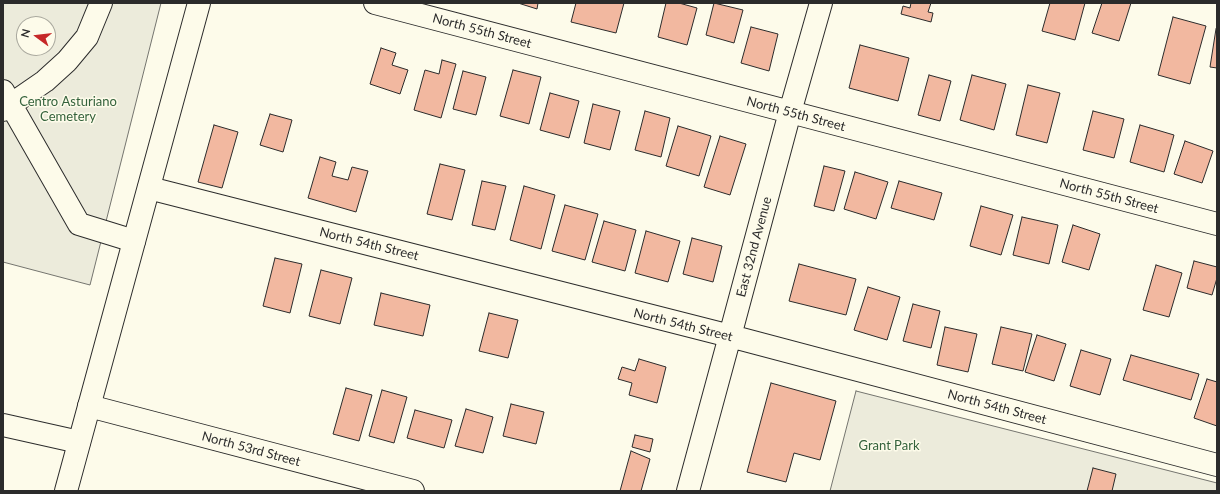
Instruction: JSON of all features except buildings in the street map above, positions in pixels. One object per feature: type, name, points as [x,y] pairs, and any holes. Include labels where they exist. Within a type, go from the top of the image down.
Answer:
[{"type":"street","points":[[101,3],[88,37],[68,61],[45,81],[6,101],[79,224],[134,241]]},
{"type":"street","points":[[66,491],[199,3]]},
{"type":"street","name":"North 55th Street","points":[[374,3],[1217,224]]},
{"type":"street","name":"East 32nd Avenue","points":[[688,491],[790,112],[821,3]]},
{"type":"street","name":"North 54th Street","points":[[149,188],[730,336],[1217,465]]},
{"type":"street","name":"North 53rd Street","points":[[89,406],[413,491]]},
{"type":"street","points":[[3,424],[79,442]]},
{"type":"green space","name":"Centro Asturiano Cemetery","points":[[3,3],[161,3],[90,285],[3,262]]},
{"type":"green space","name":"Grant Park","points":[[856,391],[1217,483],[1217,491],[830,491]]}]
